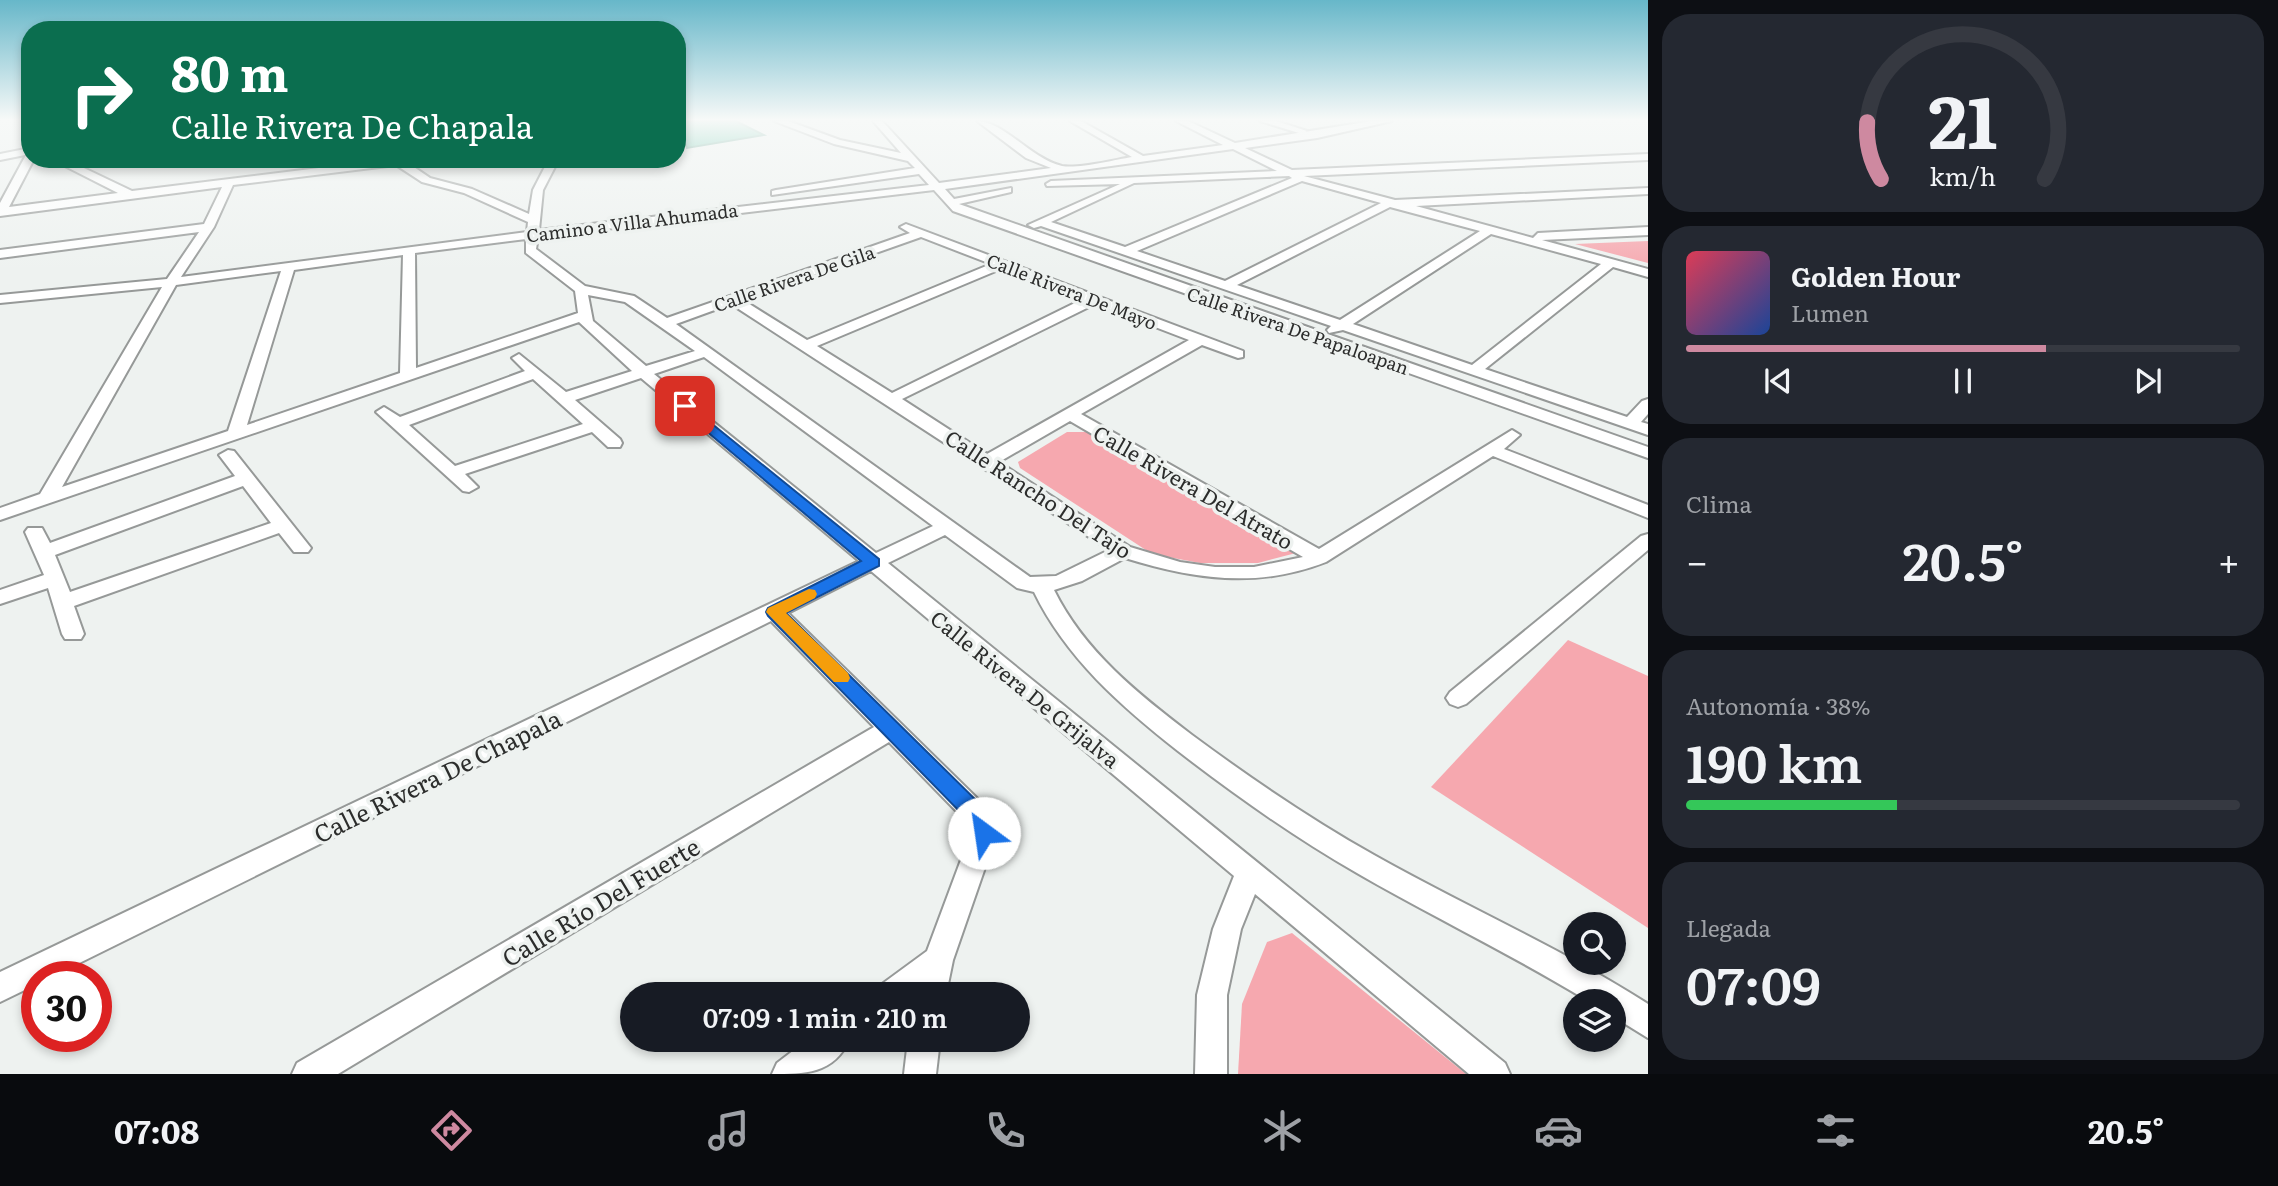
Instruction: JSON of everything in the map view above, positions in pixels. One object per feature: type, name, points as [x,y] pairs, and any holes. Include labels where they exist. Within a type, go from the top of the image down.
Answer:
[{"type":"street","points":[[0,212],[22,171]]},
{"type":"street","points":[[82,171],[134,196]]},
{"type":"street","points":[[0,212],[331,171]]},
{"type":"street","points":[[413,171],[426,180],[468,191],[535,221]]},
{"type":"street","points":[[548,171],[538,190],[530,250],[533,255],[581,289],[629,299],[666,323],[1024,583],[1042,587],[1123,551]]},
{"type":"street","points":[[641,220],[784,191],[917,171]]},
{"type":"street","points":[[925,171],[950,203],[984,194],[1072,182],[1310,171]]},
{"type":"street","name":"Camino a Villa Ahumada","points":[[5,299],[171,282],[641,220],[1054,171]]},
{"type":"street","points":[[1063,171],[1072,182]]},
{"type":"street","points":[[1289,172],[1388,204],[1648,273]]},
{"type":"street","points":[[1126,251],[1301,178]]},
{"type":"street","points":[[1018,232],[1139,179]]},
{"type":"street","points":[[47,498],[171,282],[187,264],[228,185]]},
{"type":"street","points":[[1225,285],[1388,204],[1648,191]]},
{"type":"street","name":"Calle Rivera De Papaloapan","points":[[950,203],[966,213],[1018,232],[1648,453]]},
{"type":"street","points":[[1041,222],[1648,430]]},
{"type":"street","name":"Calle Rivera De Mayo","points":[[906,226],[1238,354]]},
{"type":"street","points":[[0,254],[208,227]]},
{"type":"street","points":[[1323,338],[1489,230]]},
{"type":"street","points":[[1520,238],[1648,231]]},
{"type":"street","name":"Calle Rivera De Gila","points":[[666,323],[921,233]]},
{"type":"street","points":[[408,374],[409,251]]},
{"type":"street","points":[[1473,371],[1610,263]]},
{"type":"street","points":[[806,345],[1002,264]]},
{"type":"street","points":[[236,432],[289,266]]},
{"type":"street","points":[[0,287],[5,299]]},
{"type":"street","points":[[0,514],[583,316],[581,289]]},
{"type":"street","name":"Calle Rancho Del Tajo","points":[[732,299],[988,461],[1123,551],[1154,563],[1215,573],[1293,568],[1319,558],[1512,435]]},
{"type":"street","points":[[891,399],[1094,299]]},
{"type":"street","name":"Calle Rivera De Grijalva","points":[[583,316],[586,322],[643,372],[1494,1074]]},
{"type":"street","points":[[988,461],[1200,340]]},
{"type":"street","points":[[564,398],[705,352]]},
{"type":"street","points":[[519,358],[614,443]]},
{"type":"street","points":[[399,423],[535,373]]},
{"type":"street","points":[[1630,424],[1648,404]]},
{"type":"street","points":[[384,412],[469,487]]},
{"type":"street","name":"Calle Rivera Del Atrato","points":[[1069,414],[1319,558]]},
{"type":"street","points":[[453,472],[594,426]]},
{"type":"street","points":[[1492,450],[1648,512]]},
{"type":"street","points":[[228,455],[301,548]]},
{"type":"street","points":[[44,552],[247,478]]},
{"type":"street","points":[[64,602],[284,526]]},
{"type":"street","name":"Calle Rivera De Chapala","points":[[0,987],[946,527]]},
{"type":"street","points":[[35,532],[64,602],[73,634]]},
{"type":"street","points":[[1458,698],[1648,540]]},
{"type":"street","points":[[0,597],[55,578]]},
{"type":"street","points":[[1042,587],[1052,610],[1096,668],[1241,787],[1364,864],[1518,943],[1648,1022]]},
{"type":"street","points":[[775,612],[978,816],[984,833],[938,960],[933,982]]},
{"type":"street","name":"Calle Río Del Fuerte","points":[[308,1074],[892,728]]},
{"type":"street","points":[[1211,1074],[1212,995],[1227,929],[1249,872]]},
{"type":"street","points":[[909,982],[938,960]]},
{"type":"street","points":[[788,1074],[817,1052]]},
{"type":"street","points":[[920,1074],[923,1052]]},
{"type":"shaded area","points":[[1648,241],[1648,263],[1575,244]]},
{"type":"shaded area","points":[[1067,432],[1087,432],[1296,553],[1258,563],[1200,563],[1152,554],[1020,468],[1018,462]]},
{"type":"shaded area","points":[[1568,640],[1648,676],[1648,928],[1626,912],[1431,787]]},
{"type":"shaded area","points":[[1292,933],[1466,1074],[1238,1074],[1242,1004],[1267,942]]},
{"type":"slow traffic","points":[[809,594],[775,612],[841,678]]},
{"type":"route","points":[[685,406],[873,562],[775,612],[978,816],[984,833]]}]
